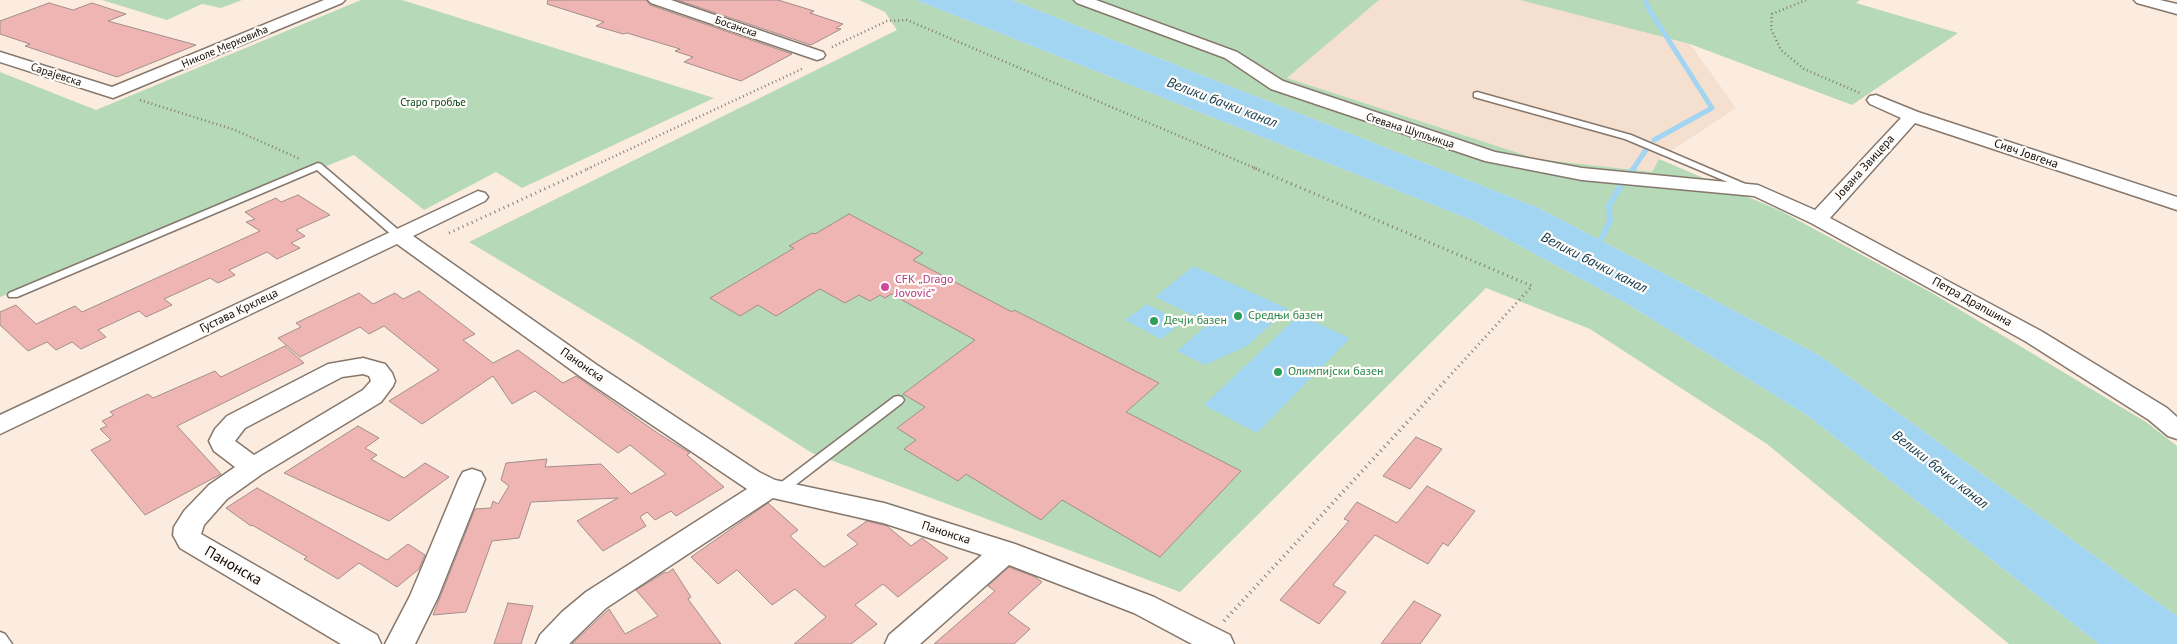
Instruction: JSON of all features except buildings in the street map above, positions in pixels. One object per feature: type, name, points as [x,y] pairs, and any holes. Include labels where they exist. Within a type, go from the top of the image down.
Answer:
[{"type":"street","name":"Николе Мерковића","points":[[113,93],[338,0]]},
{"type":"street","name":"Босанска","points":[[656,0],[817,55]]},
{"type":"street","name":"Стевана Шупљикца","points":[[1082,0],[1231,55],[1277,85],[1430,138],[1492,157],[1540,168],[1582,174],[1758,191]]},
{"type":"street","points":[[2142,0],[2177,9]]},
{"type":"street","name":"Сарајевска","points":[[0,57],[113,93]]},
{"type":"street","name":"Сивч Јовгена","points":[[1876,100],[1912,116],[2177,204]]},
{"type":"street","name":"Јована Звицера","points":[[1818,219],[1912,116]]},
{"type":"street","name":"Петра Драпшина","points":[[1758,191],[1818,219],[2033,336],[2158,414],[2177,430]]},
{"type":"street","name":"Густава Крклеца","points":[[0,425],[408,242],[478,197]]},
{"type":"street","name":"Панонска","points":[[408,242],[589,371],[750,480],[775,489],[884,513],[1005,552],[1144,605],[1214,641]]},
{"type":"street","name":"Панонска","points":[[253,467],[223,445],[224,435],[236,422],[336,370],[363,366],[377,370],[380,373],[383,381],[372,396],[253,467],[218,492],[188,527],[187,535],[190,541],[366,644]]},
{"type":"street","points":[[400,644],[424,596],[472,479]]},
{"type":"street","points":[[551,644],[572,621],[596,600],[775,489]]},
{"type":"street","points":[[900,644],[1005,552]]},
{"type":"lane","points":[[1477,95],[1628,137],[1758,191]]},
{"type":"lane","points":[[14,295],[318,166],[408,242]]},
{"type":"lane","points":[[775,489],[898,400]]},
{"type":"lane","points":[[0,638],[5,644]]},
{"type":"path","points":[[1806,0],[1772,14],[1770,29],[1781,50],[1804,70],[1876,100]]},
{"type":"path","points":[[408,242],[810,65],[817,55],[887,21],[908,20],[1532,286],[1214,641]]},
{"type":"path","points":[[113,93],[157,104],[235,130],[318,166]]},
{"type":"shaded area","points":[[1379,0],[1520,0],[1690,44],[1736,108],[1659,159],[1652,172],[1537,159],[1287,78]]},
{"type":"green space","points":[[102,0],[242,0],[221,8],[202,4],[167,20]]},
{"type":"green space","name":"Старо гробље","points":[[361,0],[402,0],[714,98],[522,188],[496,172],[424,210],[354,155],[0,297],[0,72],[96,110]]},
{"type":"green space","points":[[859,0],[916,0],[1474,221],[1629,305],[1808,416],[2099,644],[2009,644],[1767,444],[1590,329],[1486,288],[1180,592],[812,453],[635,341],[469,242],[897,30],[885,12]]},
{"type":"green space","points":[[1012,0],[1379,0],[1287,78],[1537,159],[1652,172],[1659,159],[1781,211],[1932,293],[2146,422],[2177,446],[2177,616],[1819,355],[1539,208]]},
{"type":"green space","points":[[1520,0],[1860,0],[1856,3],[1958,33],[1852,105],[1690,44]]},
{"type":"water","name":"Велики бачки канал","points":[[916,0],[1012,0],[1539,208],[1819,355],[2177,616],[2177,644],[2099,644],[1808,416],[1629,305],[1474,221]]},
{"type":"water","name":"Средњи базен","points":[[1194,266],[1288,309],[1247,346],[1205,365],[1177,351],[1209,323],[1155,297]]},
{"type":"water","name":"Дечји базен","points":[[1147,304],[1182,323],[1161,339],[1125,320]]},
{"type":"water","name":"Олимпијски базен","points":[[1299,315],[1350,338],[1257,433],[1204,405]]},
{"type":"waterway","points":[[1645,0],[1650,11],[1712,108],[1654,140]]},
{"type":"waterway","points":[[1633,169],[1646,150]]},
{"type":"waterway","points":[[1630,173],[1634,168]]},
{"type":"waterway","name":"Велики бачки канал","points":[[1596,249],[1610,221],[1609,206],[1621,185]]},
{"type":"place","name":"CFK „Drago Jovović”","points":[[885,287]]},
{"type":"place","name":"Средњи базен","points":[[1238,316]]},
{"type":"place","name":"Дечји базен","points":[[1154,321]]},
{"type":"place","name":"Олимпијски базен","points":[[1278,372]]}]
